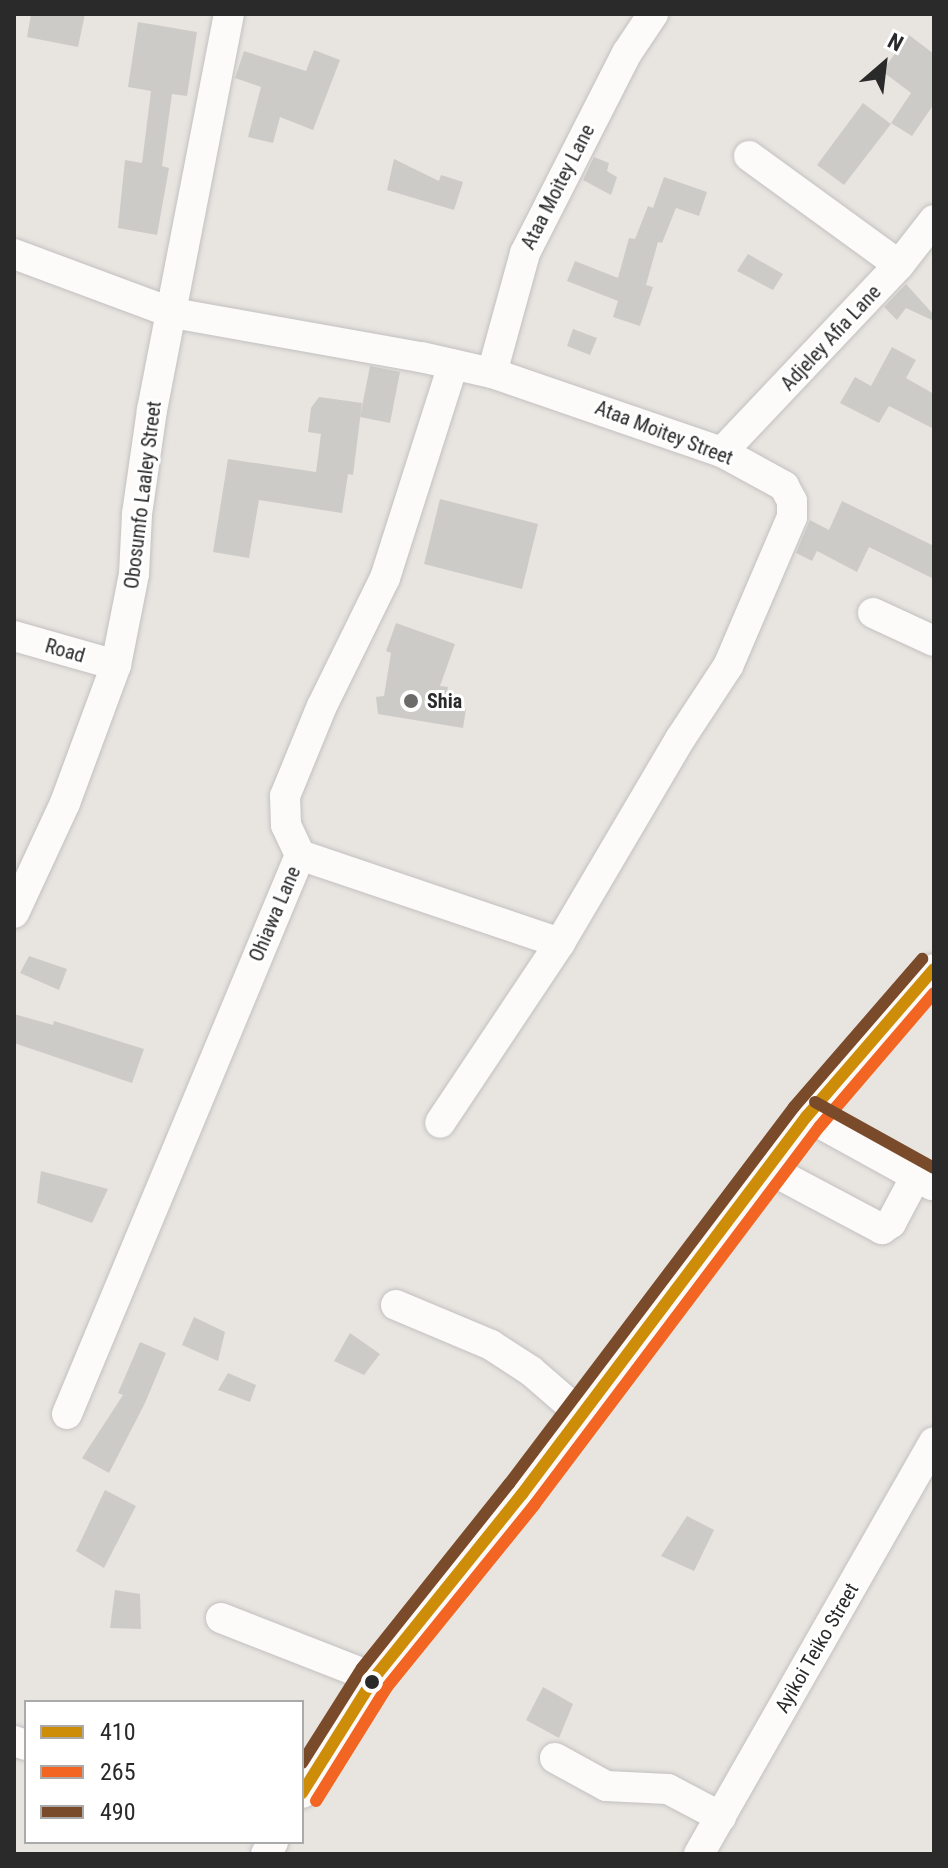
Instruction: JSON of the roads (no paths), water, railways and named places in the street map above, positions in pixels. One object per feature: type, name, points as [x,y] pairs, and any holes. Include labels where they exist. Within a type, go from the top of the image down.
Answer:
[{"type":"street","name":"Obosumfo Laaley Street","points":[[14,913],[65,803],[116,665],[134,574],[137,514],[152,410],[229,14]]},
{"type":"street","name":"Ataa Moitey Lane","points":[[492,373],[525,253],[627,53],[653,14]]},
{"type":"street","points":[[749,156],[899,265]]},
{"type":"street","name":"Adjeley Afia Lane","points":[[722,452],[899,265],[934,220]]},
{"type":"street","name":"Ataa Moitey Street","points":[[14,254],[173,313],[492,373],[722,452],[784,486],[792,501],[792,517],[728,666],[680,739],[560,943],[440,1123]]},
{"type":"street","name":"Ohiawa Lane","points":[[67,1414],[300,855],[286,825],[285,796],[322,706],[385,578],[453,365]]},
{"type":"street","points":[[873,613],[934,641]]},
{"type":"street","name":"Road","points":[[14,636],[116,665]]},
{"type":"street","points":[[300,855],[560,943]]},
{"type":"street","points":[[304,1790],[374,1678],[582,1415],[807,1116],[934,969]]},
{"type":"street","points":[[769,1169],[882,1229],[891,1223],[925,1181],[807,1116]]},
{"type":"street","points":[[396,1305],[491,1345],[525,1366],[582,1415]]},
{"type":"street","name":"Ayikoi Teiko Street","points":[[699,1854],[934,1442]]},
{"type":"street","points":[[221,1618],[374,1678]]},
{"type":"street","points":[[555,1758],[606,1786],[668,1789],[721,1817]]},
{"type":"place","name":"Shia","points":[[411,701]]}]
